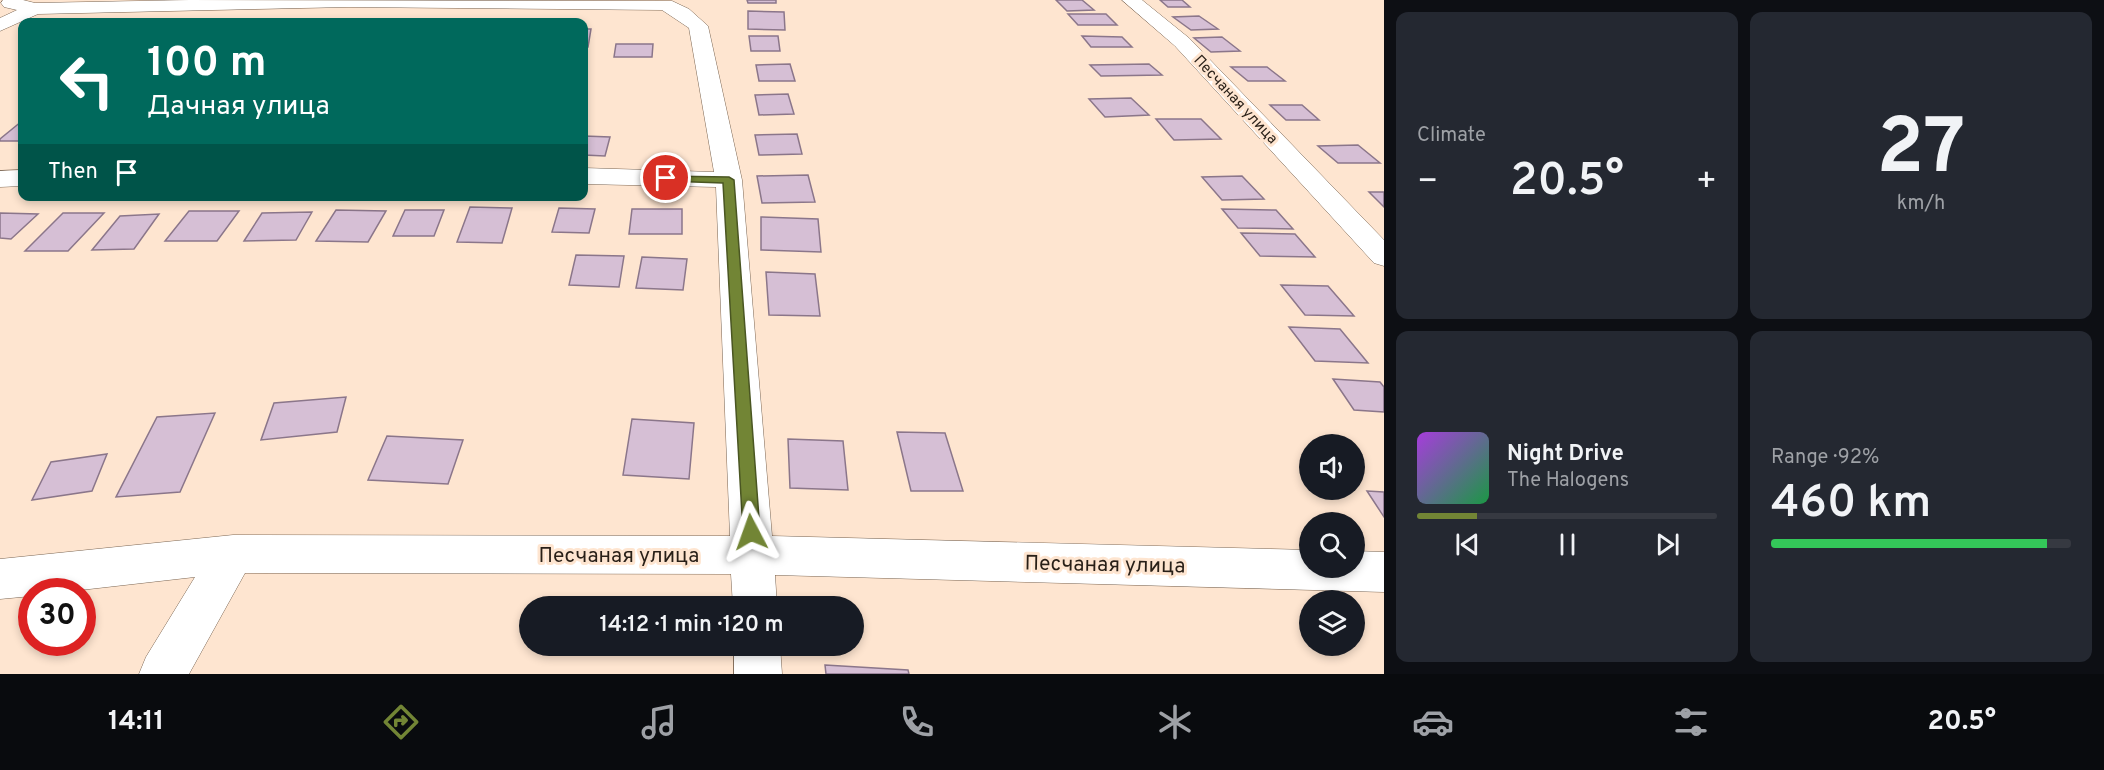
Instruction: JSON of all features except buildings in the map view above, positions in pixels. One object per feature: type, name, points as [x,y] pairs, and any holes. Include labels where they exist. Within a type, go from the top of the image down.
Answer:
[{"type":"street","points":[[14,0],[10,3],[35,9],[349,1],[665,5],[682,13],[698,26],[729,180],[755,596]]},
{"type":"street","name":"Песчаная улица","points":[[1131,0],[1182,42],[1384,257]]},
{"type":"street","points":[[0,25],[35,9]]},
{"type":"street","points":[[588,176],[729,180]]},
{"type":"street","points":[[0,179],[18,178]]},
{"type":"street","points":[[163,674],[232,554]]},
{"type":"street","name":"Песчаная улица","points":[[0,579],[232,554],[753,555],[1384,572]]},
{"type":"street","points":[[757,656],[758,674]]},
{"type":"route","points":[[666,178],[729,180],[751,532]]}]
